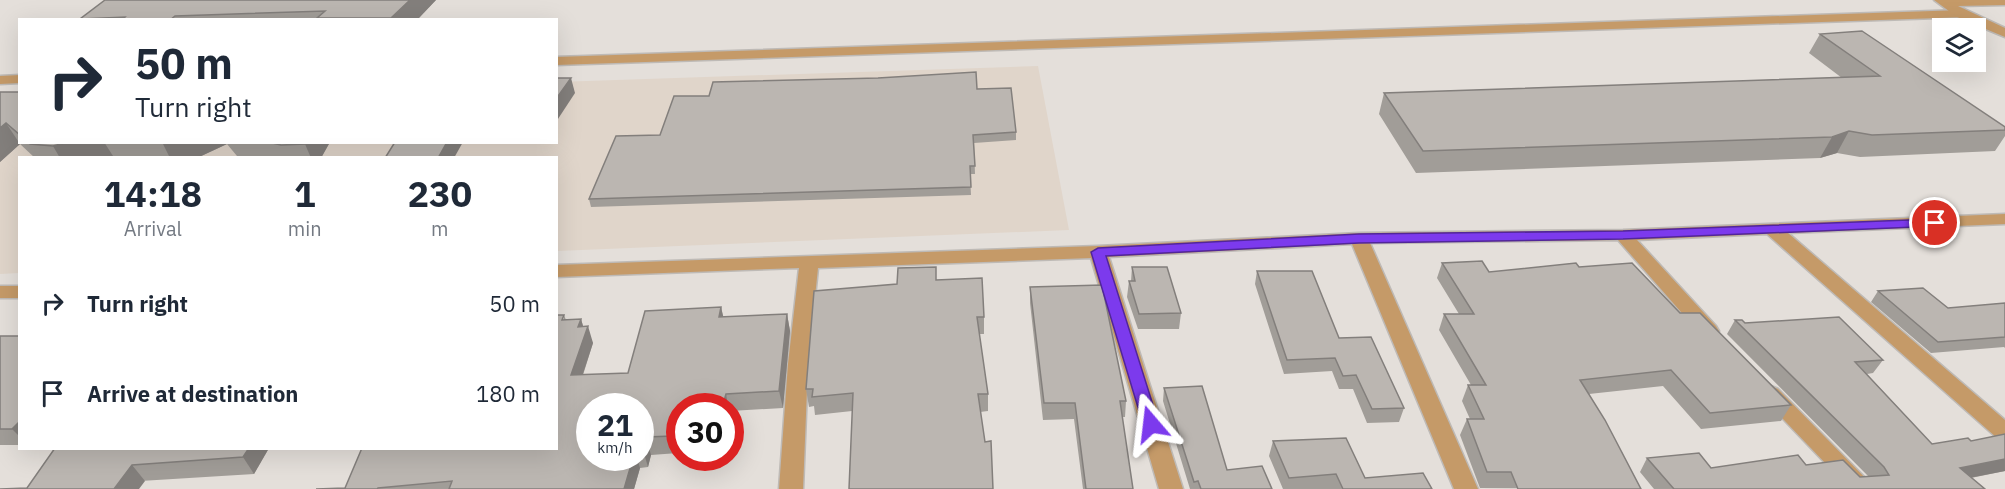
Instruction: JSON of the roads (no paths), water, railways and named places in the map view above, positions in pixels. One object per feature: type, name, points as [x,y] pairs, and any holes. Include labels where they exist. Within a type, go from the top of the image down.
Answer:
[{"type":"street","points":[[1941,1],[2005,1]]},
{"type":"street","points":[[1941,1],[1962,14],[2005,33]]},
{"type":"street","points":[[558,61],[1962,14]]},
{"type":"street","points":[[0,80],[18,79]]},
{"type":"street","points":[[558,271],[1098,252],[1359,238],[1623,235],[2005,219]]},
{"type":"street","points":[[1773,230],[2005,432]]},
{"type":"street","points":[[1623,235],[1726,349]]},
{"type":"street","points":[[1359,238],[1466,489]]},
{"type":"street","points":[[1098,252],[1171,489]]},
{"type":"street","points":[[791,489],[798,364],[809,261]]},
{"type":"street","points":[[0,292],[18,292]]},
{"type":"street","points":[[1759,382],[1864,489]]}]
